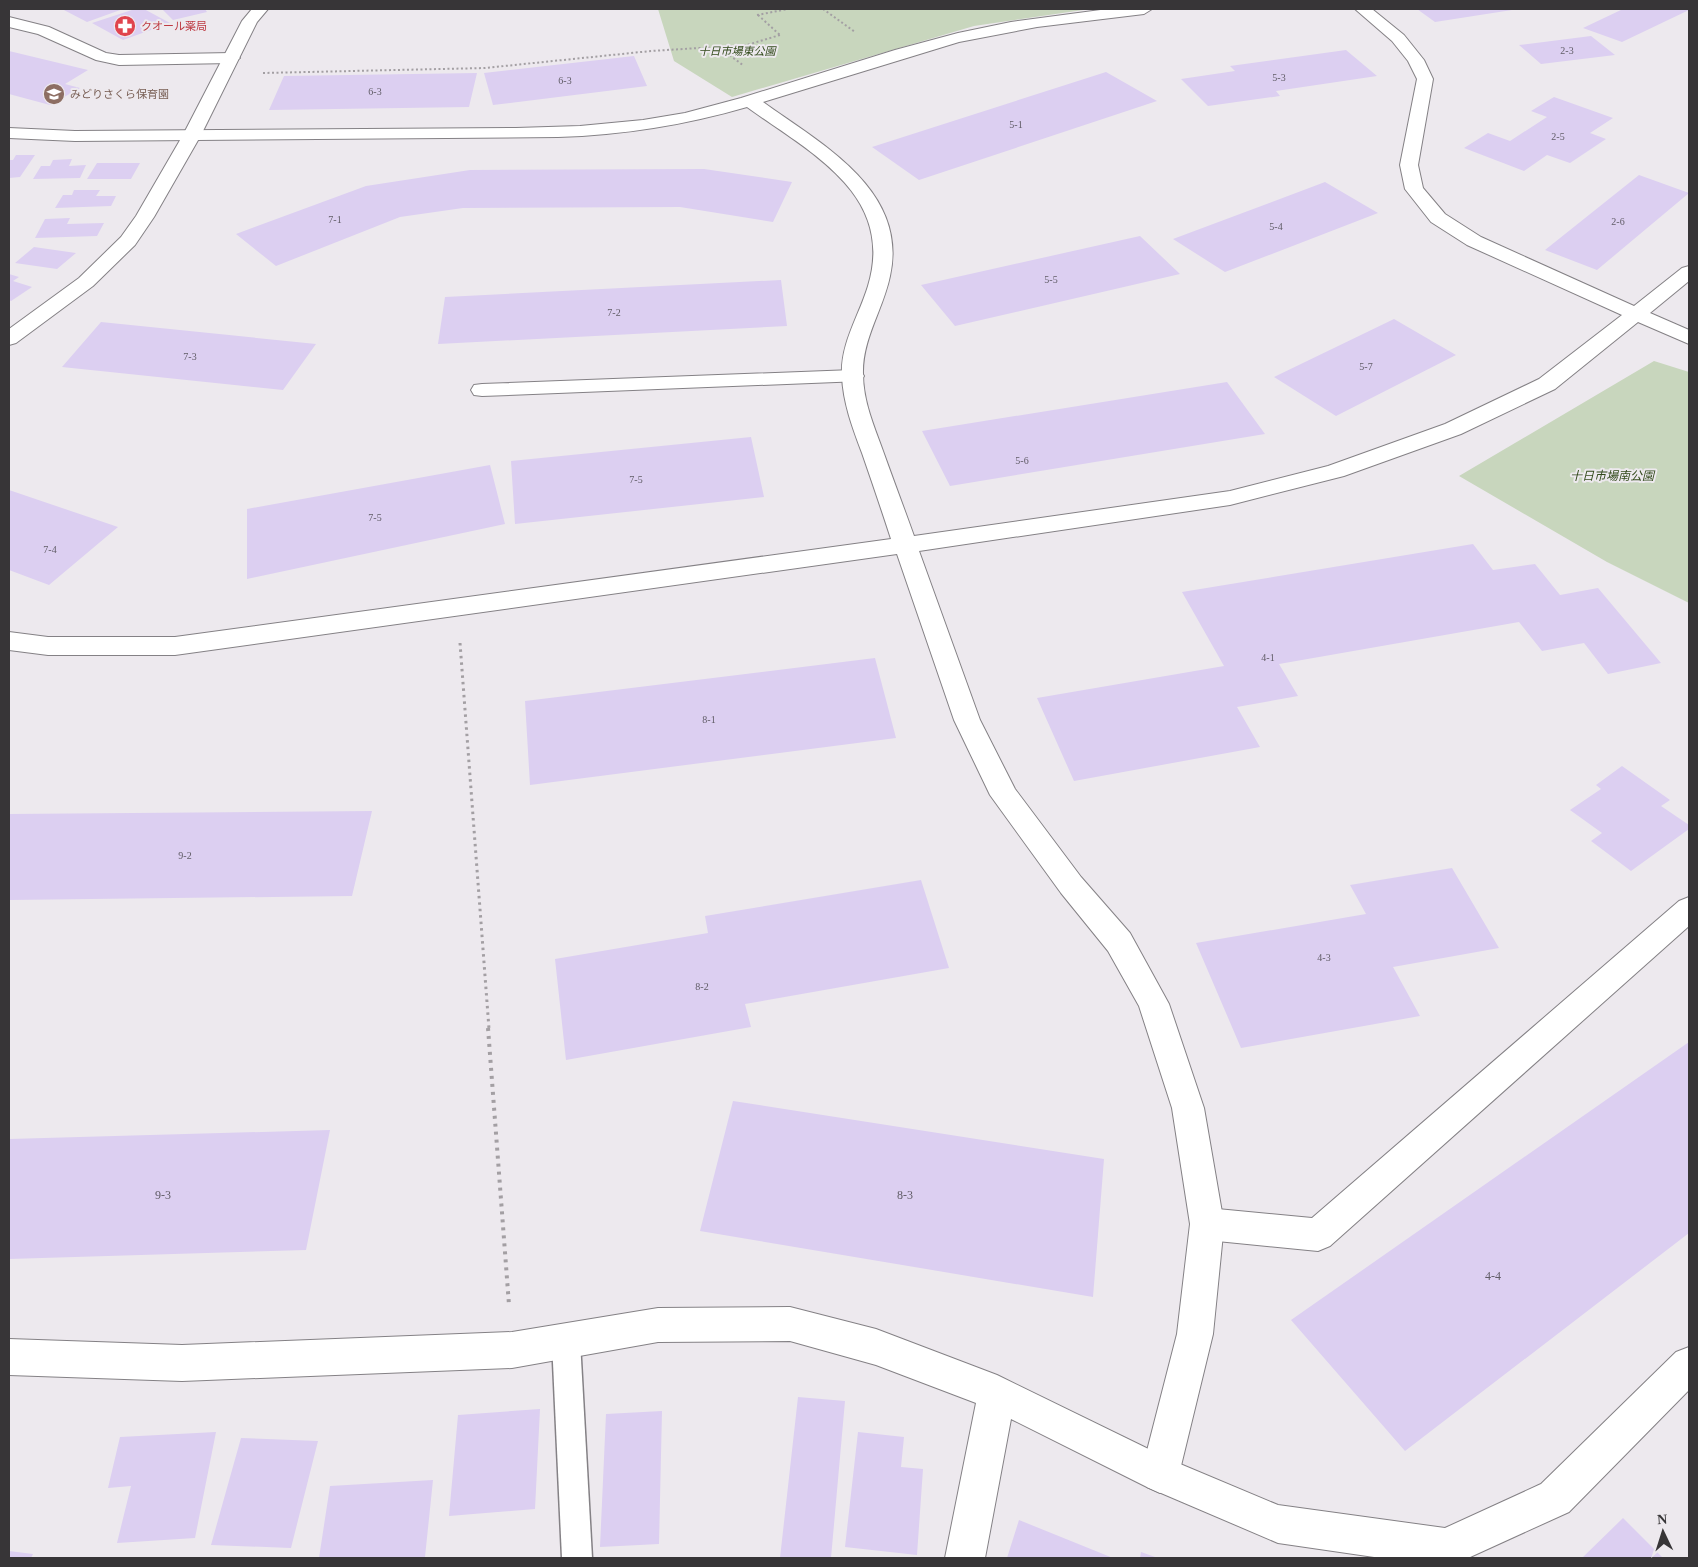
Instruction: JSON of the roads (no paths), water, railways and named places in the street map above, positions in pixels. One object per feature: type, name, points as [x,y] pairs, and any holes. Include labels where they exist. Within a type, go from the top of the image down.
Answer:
[{"type":"street","points":[[9,339],[86,282],[128,241],[145,217],[192,135],[250,21],[260,9]]},
{"type":"street","points":[[9,133],[75,136],[573,132],[683,118],[750,101],[931,44],[989,30],[1144,9]]},
{"type":"street","points":[[1363,9],[1398,38],[1416,60],[1425,80],[1409,165],[1414,189],[1438,218],[1474,242],[1689,338]]},
{"type":"street","points":[[9,22],[43,30],[102,56],[119,60],[232,58]]},
{"type":"street","points":[[750,101],[845,173],[866,194],[875,213],[883,241],[884,269],[854,353],[853,376],[856,405],[907,545],[967,720],[1004,795],[1071,885],[1119,942],[1154,1004],[1188,1108],[1206,1224],[1195,1334],[1160,1474]]},
{"type":"street","points":[[9,641],[48,646],[175,646],[907,545],[1230,498],[1336,471],[1453,429],[1547,384],[1638,315],[1689,272]]},
{"type":"street","points":[[482,390],[853,376]]},
{"type":"street","points":[[1206,1224],[1318,1235],[1689,909]]},
{"type":"street","points":[[9,1356],[182,1363],[512,1350],[658,1325],[790,1324],[876,1347],[997,1393],[1160,1474],[1278,1524],[1388,1548],[1446,1548],[1555,1498],[1689,1365]]},
{"type":"street","points":[[965,1558],[997,1393]]},
{"type":"lane","points":[[566,1341],[577,1558]]},
{"type":"place","name":"クオール薬局","points":[[125,26]]},
{"type":"place","name":"みどりさくら保育園","points":[[54,94]]},
{"type":"park label","name":"十日市場東公園","points":[[737,51]]},
{"type":"park label","name":"十日市場南公園","points":[[1612,476]]}]
